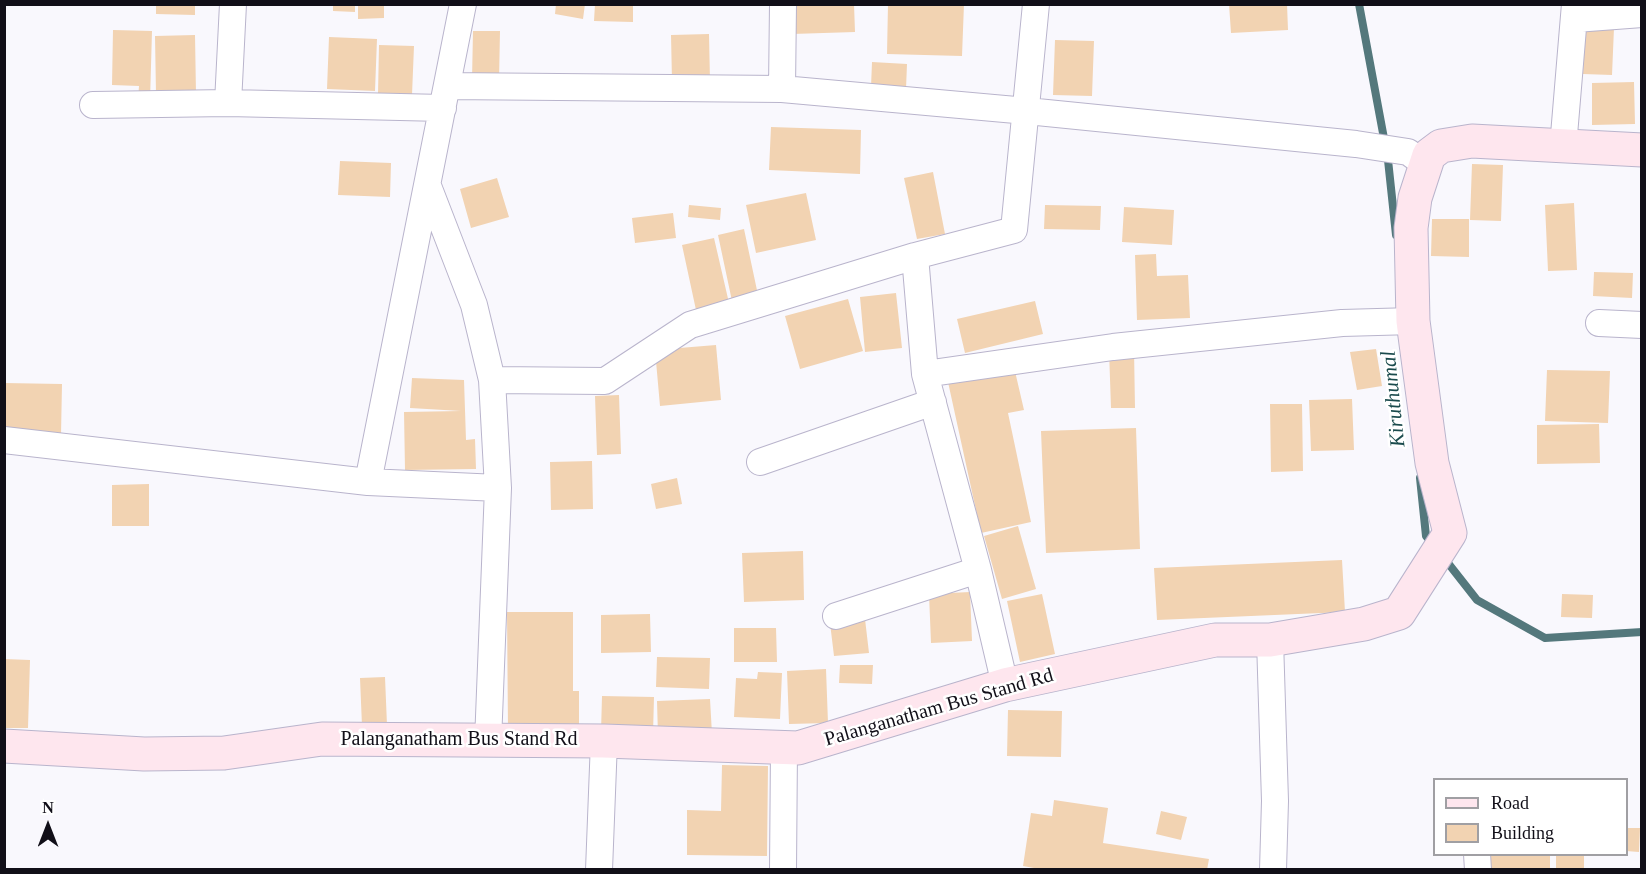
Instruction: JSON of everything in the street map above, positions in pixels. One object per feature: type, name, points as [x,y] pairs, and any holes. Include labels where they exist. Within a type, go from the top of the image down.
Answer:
[{"type":"street","points":[[228,103],[233,4]]},
{"type":"street","points":[[368,482],[463,4]]},
{"type":"street","points":[[782,89],[783,4]]},
{"type":"street","points":[[492,380],[605,381],[690,325],[915,256],[1014,230],[1028,111],[1036,4]]},
{"type":"street","points":[[1563,147],[1575,12],[1641,14]]},
{"type":"street","points":[[93,105],[782,89],[1356,144],[1416,158],[1430,155],[1441,146],[1472,141],[1641,150]]},
{"type":"street","name":"Palanganatham Bus Stand Rd","points":[[4,746],[144,754],[224,753],[322,740],[604,741],[798,748],[1005,685],[1215,640],[1270,640],[1364,624],[1399,613],[1450,533],[1432,462],[1413,321],[1411,228],[1415,198],[1416,158]]},
{"type":"street","points":[[428,186],[474,305],[492,380],[498,488],[488,742]]},
{"type":"street","points":[[915,256],[925,374],[978,570],[1005,685]]},
{"type":"street","points":[[925,374],[1113,347],[1342,323],[1413,321]]},
{"type":"street","points":[[1599,323],[1641,325]]},
{"type":"street","points":[[760,462],[933,402]]},
{"type":"street","points":[[4,440],[368,482],[498,488]]},
{"type":"street","points":[[836,616],[978,570]]},
{"type":"street","points":[[1270,640],[1275,801],[1273,870]]},
{"type":"street","points":[[599,870],[604,741]]},
{"type":"street","points":[[783,870],[784,748]]},
{"type":"building","points":[[156,4],[195,4],[195,15],[156,14]]},
{"type":"building","points":[[333,4],[355,4],[355,12],[333,11]]},
{"type":"building","points":[[358,4],[384,4],[384,18],[358,19]]},
{"type":"building","points":[[556,4],[585,4],[583,19],[555,14]]},
{"type":"building","points":[[595,4],[633,4],[633,22],[594,21]]},
{"type":"building","points":[[791,4],[854,4],[855,32],[792,34]]},
{"type":"building","points":[[888,4],[964,4],[962,56],[887,54]]},
{"type":"building","points":[[1229,4],[1287,4],[1288,30],[1231,33]]},
{"type":"building","points":[[1585,27],[1614,28],[1612,75],[1583,74]]},
{"type":"building","points":[[113,30],[152,31],[150,101],[138,100],[139,86],[112,85]]},
{"type":"building","points":[[473,31],[500,31],[499,81],[472,80]]},
{"type":"building","points":[[709,34],[710,81],[672,81],[671,35]]},
{"type":"building","points":[[195,35],[196,94],[156,94],[155,36]]},
{"type":"building","points":[[329,37],[377,39],[375,91],[327,89]]},
{"type":"building","points":[[1055,40],[1094,41],[1092,96],[1053,95]]},
{"type":"building","points":[[379,45],[414,46],[412,95],[378,94]]},
{"type":"building","points":[[872,62],[907,64],[906,89],[871,87]]},
{"type":"building","points":[[1634,82],[1635,124],[1592,125],[1592,83]]},
{"type":"building","points":[[771,127],[861,130],[860,174],[769,170]]},
{"type":"building","points":[[340,161],[391,163],[390,197],[338,195]]},
{"type":"building","points":[[1472,164],[1503,165],[1501,221],[1470,220]]},
{"type":"building","points":[[933,172],[945,234],[917,239],[904,178]]},
{"type":"building","points":[[497,178],[509,217],[471,228],[460,189]]},
{"type":"building","points":[[806,193],[816,240],[756,253],[746,205]]},
{"type":"building","points":[[1574,203],[1577,270],[1548,271],[1545,205]]},
{"type":"building","points":[[689,205],[721,208],[720,220],[688,217]]},
{"type":"building","points":[[1045,205],[1101,206],[1100,230],[1044,229]]},
{"type":"building","points":[[1124,207],[1174,210],[1172,245],[1122,242]]},
{"type":"building","points":[[673,213],[676,238],[635,243],[632,218]]},
{"type":"building","points":[[1432,219],[1469,219],[1469,257],[1431,256]]},
{"type":"building","points":[[744,229],[758,295],[732,301],[718,235]]},
{"type":"building","points":[[714,238],[729,303],[696,310],[682,245]]},
{"type":"building","points":[[1156,254],[1157,276],[1188,275],[1190,318],[1137,320],[1135,255]]},
{"type":"building","points":[[1594,272],[1633,273],[1632,298],[1593,296]]},
{"type":"building","points":[[896,293],[902,348],[865,352],[860,297]]},
{"type":"building","points":[[848,299],[863,351],[800,369],[785,316]]},
{"type":"building","points":[[1035,301],[1043,334],[965,353],[957,319]]},
{"type":"building","points":[[716,345],[721,400],[660,406],[655,350]]},
{"type":"building","points":[[1134,349],[1135,408],[1111,408],[1109,350]]},
{"type":"building","points":[[1376,349],[1382,386],[1357,390],[1350,352]]},
{"type":"building","points":[[1014,367],[1024,410],[1008,413],[1031,522],[981,533],[948,382]]},
{"type":"building","points":[[1547,370],[1610,371],[1608,423],[1545,421]]},
{"type":"building","points":[[412,378],[464,380],[466,440],[475,439],[476,469],[405,470],[404,412],[461,411],[410,408]]},
{"type":"building","points":[[4,383],[62,384],[61,435],[4,434]]},
{"type":"building","points":[[619,395],[621,454],[597,455],[595,396]]},
{"type":"building","points":[[1352,399],[1354,450],[1311,451],[1309,400]]},
{"type":"building","points":[[1270,404],[1302,404],[1303,471],[1271,472]]},
{"type":"building","points":[[1599,424],[1600,463],[1537,464],[1537,425]]},
{"type":"building","points":[[1136,428],[1140,549],[1046,553],[1041,431]]},
{"type":"building","points":[[592,461],[593,509],[551,510],[550,462]]},
{"type":"building","points":[[677,478],[682,504],[656,509],[651,484]]},
{"type":"building","points":[[149,484],[149,526],[112,526],[112,485]]},
{"type":"building","points":[[1018,526],[1036,589],[1002,599],[984,536]]},
{"type":"building","points":[[803,551],[804,600],[744,602],[742,553]]},
{"type":"building","points":[[1342,560],[1345,612],[1157,620],[1154,568]]},
{"type":"building","points":[[970,592],[972,641],[931,643],[929,594]]},
{"type":"building","points":[[1042,594],[1055,654],[1020,662],[1007,601]]},
{"type":"building","points":[[1562,594],[1593,595],[1592,618],[1561,617]]},
{"type":"building","points":[[507,612],[573,612],[573,691],[579,691],[579,731],[508,731]]},
{"type":"building","points":[[650,614],[651,652],[601,653],[601,615]]},
{"type":"building","points":[[865,619],[869,653],[834,656],[830,623]]},
{"type":"building","points":[[734,628],[776,628],[777,662],[734,662]]},
{"type":"building","points":[[657,657],[710,658],[709,689],[656,687]]},
{"type":"building","points":[[4,659],[30,660],[28,728],[4,728]]},
{"type":"building","points":[[840,665],[873,665],[872,684],[839,683]]},
{"type":"building","points":[[826,669],[828,723],[789,724],[787,671]]},
{"type":"building","points":[[758,672],[782,673],[780,719],[734,717],[736,678],[757,679]]},
{"type":"building","points":[[385,677],[387,725],[362,726],[360,678]]},
{"type":"building","points":[[602,696],[654,697],[653,734],[601,732]]},
{"type":"building","points":[[710,699],[712,734],[658,736],[657,701]]},
{"type":"building","points":[[1008,710],[1062,711],[1061,757],[1007,756]]},
{"type":"building","points":[[722,765],[768,766],[767,856],[687,855],[687,810],[721,811]]},
{"type":"building","points":[[1054,800],[1108,808],[1103,843],[1209,859],[1207,870],[1045,870],[1023,866],[1031,813],[1052,816]]},
{"type":"building","points":[[1161,811],[1187,817],[1181,840],[1156,834]]},
{"type":"building","points":[[1628,828],[1640,828],[1639,852],[1628,851]]},
{"type":"building","points":[[1490,856],[1550,856],[1550,870],[1489,870]]},
{"type":"building","points":[[1556,856],[1584,856],[1584,869],[1556,868]]},
{"type":"waterway","name":"Kiruthumal","points":[[1359,4],[1388,160],[1396,235]]},
{"type":"waterway","name":"Kiruthumal","points":[[1420,478],[1426,536],[1434,546]]},
{"type":"waterway","name":"Kiruthumal","points":[[1444,558],[1477,600],[1545,638],[1642,632]]}]
